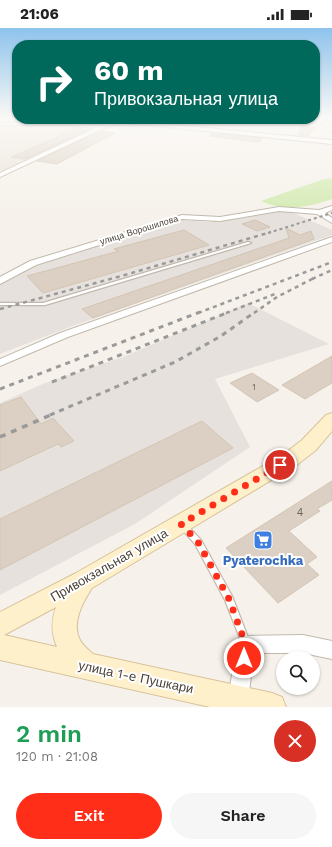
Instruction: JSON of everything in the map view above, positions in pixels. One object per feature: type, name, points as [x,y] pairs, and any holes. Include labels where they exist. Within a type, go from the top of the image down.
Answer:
[{"type":"main road","name":"Привокзальная улица","points":[[0,625],[84,580],[291,459],[309,445],[332,420]]},
{"type":"main road","points":[[84,580],[74,594],[67,612],[64,630],[71,648],[85,666]]},
{"type":"main road","name":"улица 1-е Пушкари","points":[[0,647],[272,707]]},
{"type":"street","points":[[0,175],[53,150]]},
{"type":"street","name":"улица Ворошилова","points":[[0,281],[33,263],[182,217],[220,219],[279,209],[319,212],[332,208]]},
{"type":"street","points":[[319,212],[332,221]]},
{"type":"street","points":[[0,363],[64,336],[332,239]]},
{"type":"street","points":[[238,699],[246,645],[303,644],[332,650]]},
{"type":"lane","points":[[0,304],[43,304],[249,243]]},
{"type":"lane","points":[[181,524],[198,542],[229,599],[246,645]]},
{"type":"shaded area","points":[[0,150],[51,150],[0,173]]},
{"type":"shaded area","points":[[279,211],[289,211],[332,230],[332,235],[67,328],[0,354],[0,283],[12,278],[39,262],[179,220],[209,222],[238,219]]},
{"type":"shaded area","points":[[248,303],[329,344],[215,379],[250,447],[135,524],[0,595],[0,403],[45,383],[123,357]]},
{"type":"green space","points":[[332,178],[332,199],[323,202],[305,206],[288,207],[261,201],[324,179]]},
{"type":"building","points":[[28,150],[45,150],[25,159],[11,157]]},
{"type":"building","points":[[61,150],[84,150],[57,164],[37,161]]},
{"type":"building","points":[[255,220],[270,227],[257,231],[242,224]]},
{"type":"building","points":[[286,228],[300,235],[311,231],[314,239],[93,318],[82,309],[289,238]]},
{"type":"building","points":[[184,230],[209,245],[43,293],[27,276],[119,251],[114,249]]},
{"type":"building","points":[[332,356],[332,383],[305,399],[282,385]]},
{"type":"building","points":[[252,373],[279,390],[257,402],[230,383]]},
{"type":"building","points":[[21,397],[41,424],[53,418],[74,441],[61,447],[58,444],[0,471],[0,405]]},
{"type":"building","points":[[202,421],[233,448],[0,570],[0,519]]},
{"type":"building","points":[[332,481],[332,500],[317,509],[320,511],[289,531],[317,557],[307,564],[319,575],[278,603],[226,548]]},
{"type":"railway","points":[[268,233],[332,213]]},
{"type":"railway","points":[[0,309],[125,275],[271,232]]},
{"type":"railway","points":[[198,313],[332,262]]},
{"type":"railway","points":[[313,279],[332,270]]},
{"type":"railway","points":[[254,313],[277,297],[313,279]]},
{"type":"railway","points":[[226,313],[275,294]]},
{"type":"railway","points":[[0,389],[200,312]]},
{"type":"railway","points":[[52,382],[229,312]]},
{"type":"railway","points":[[50,415],[175,362],[221,336],[255,312]]},
{"type":"railway","points":[[0,437],[53,414]]},
{"type":"place","name":"Pyaterochka","points":[[263,540]]},
{"type":"route","points":[[244,658],[246,645],[229,599],[198,542],[181,524],[280,465]]}]
